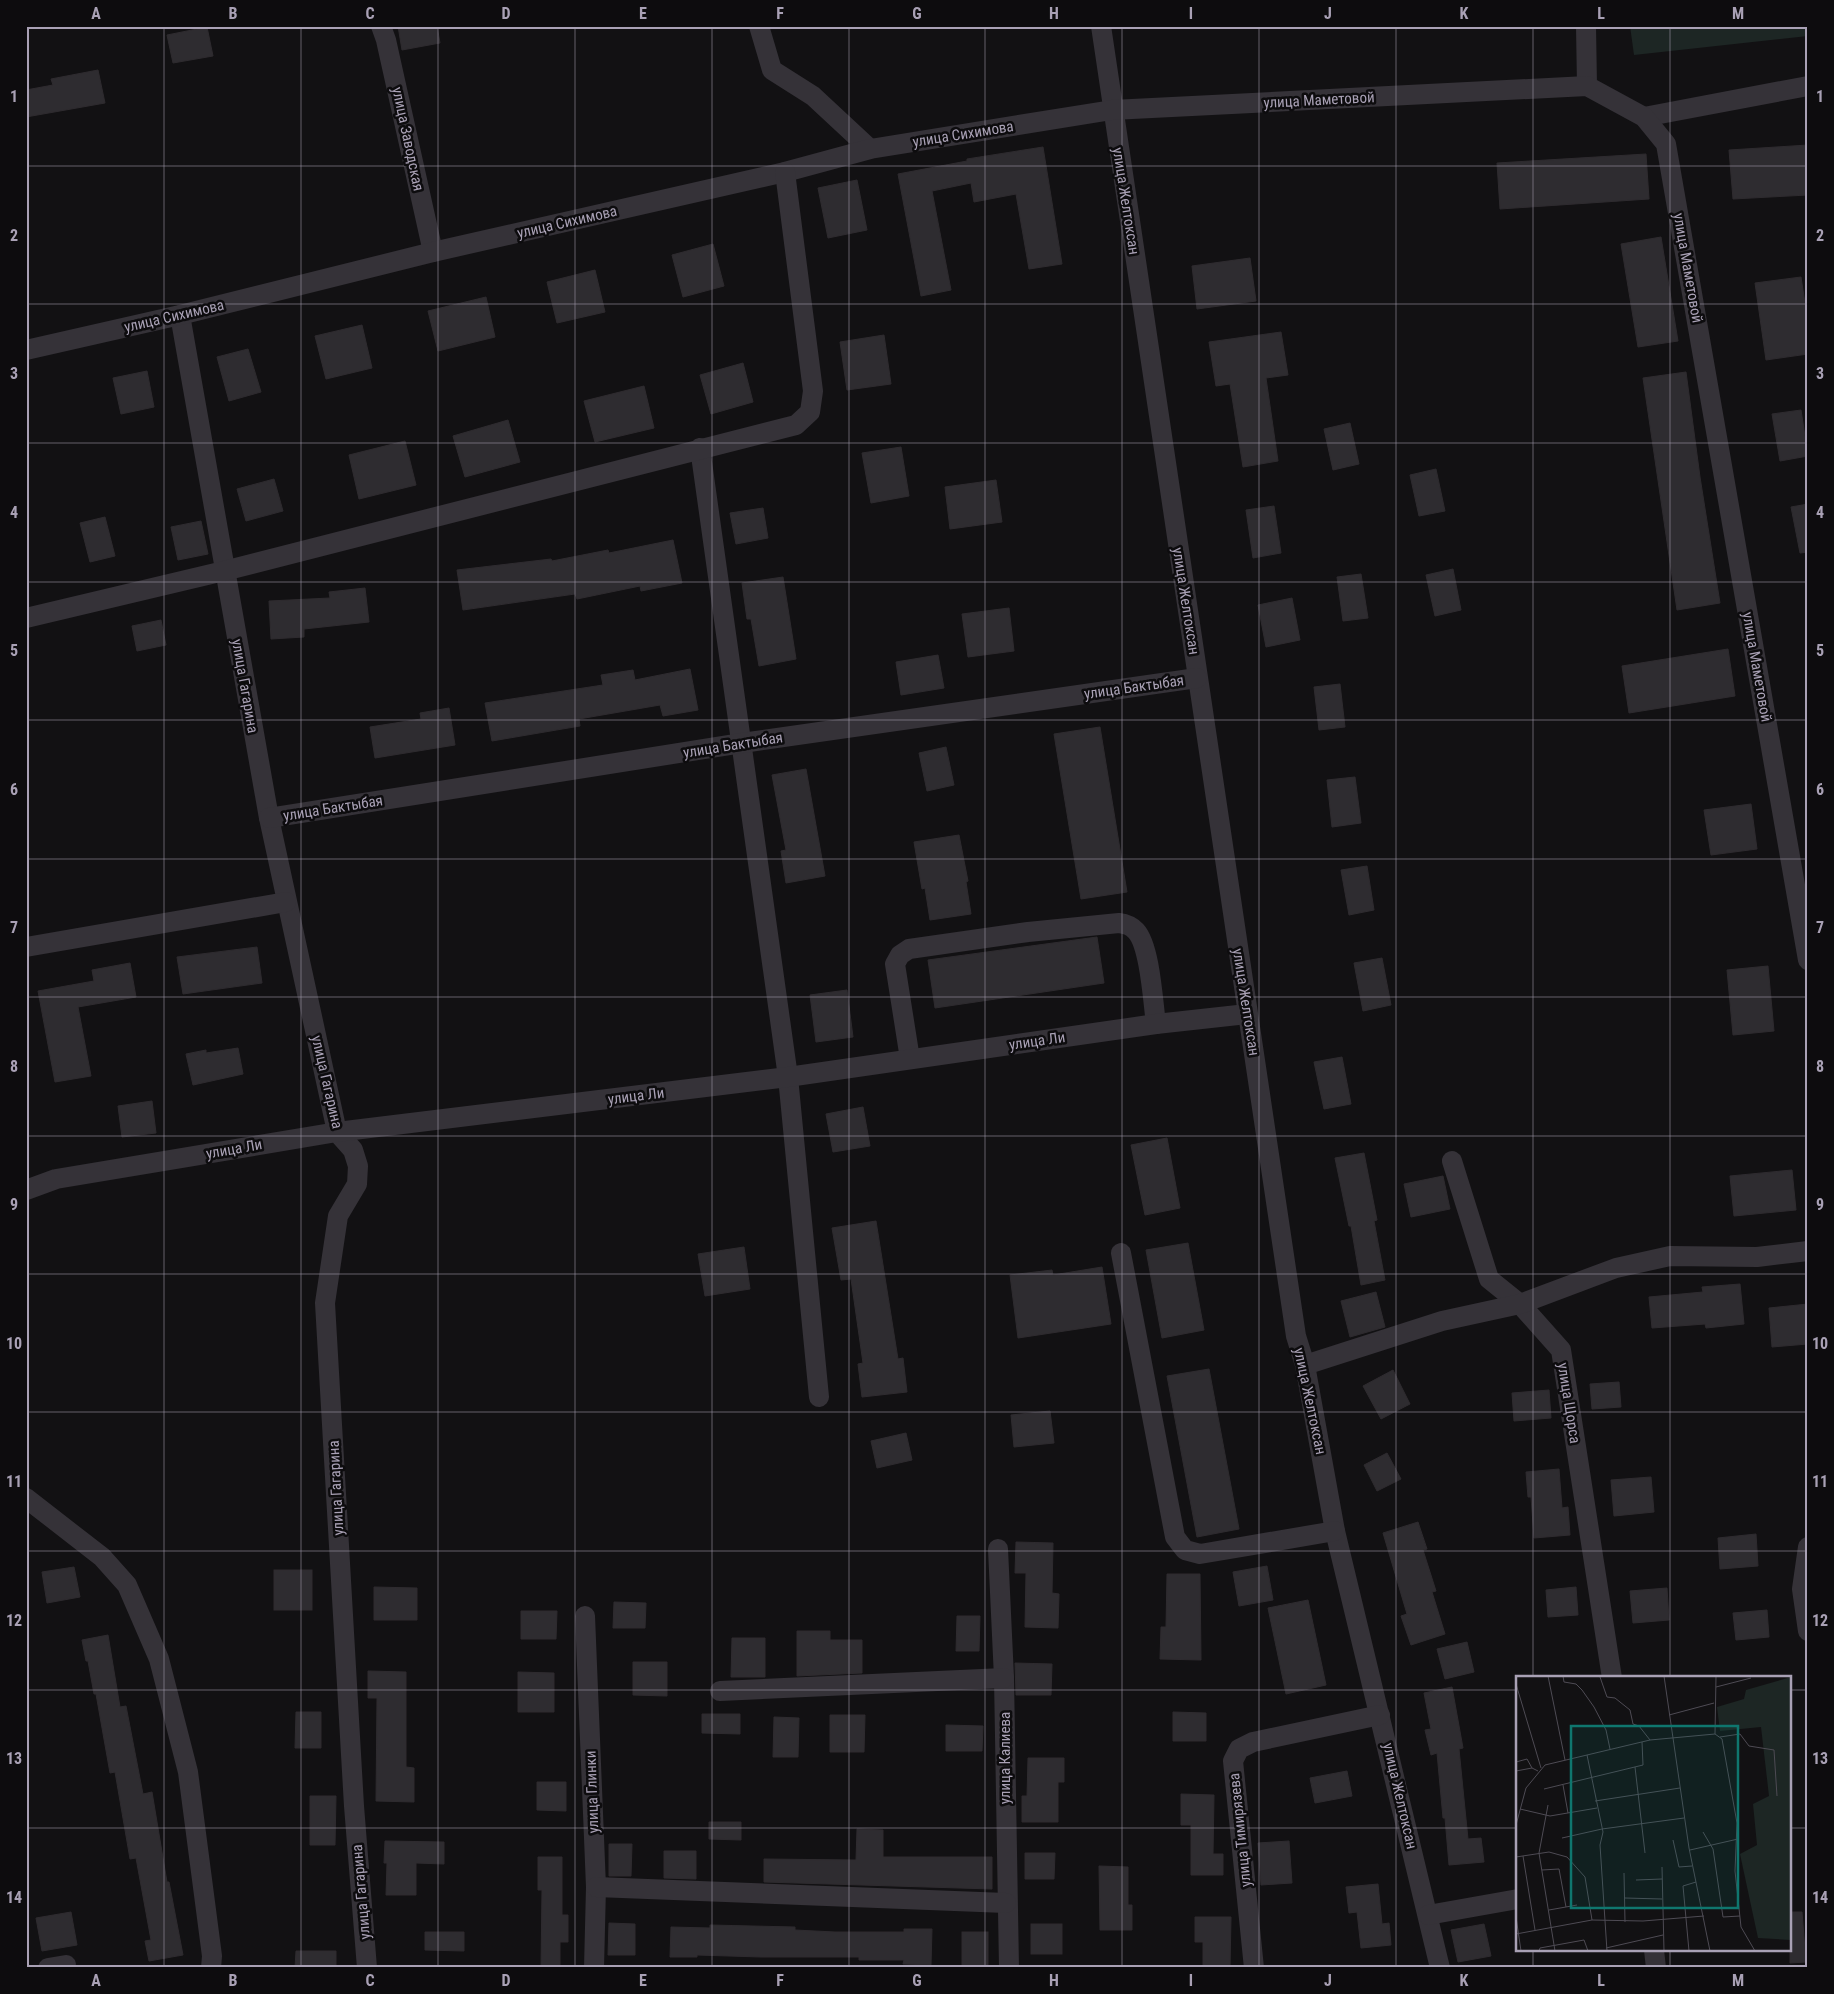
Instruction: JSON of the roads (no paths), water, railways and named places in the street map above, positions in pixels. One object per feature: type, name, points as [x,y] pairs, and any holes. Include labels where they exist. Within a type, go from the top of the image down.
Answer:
[{"type":"street","name":"улица Заводская","points":[[381,26],[386,40],[433,252]]},
{"type":"street","points":[[759,26],[772,70],[813,96],[870,150]]},
{"type":"street","name":"улица Желтоксан","points":[[1101,26],[1296,1336],[1305,1365],[1335,1531],[1440,1968]]},
{"type":"street","points":[[1586,26],[1587,86]]},
{"type":"street","name":"улица Маметовой","points":[[1112,110],[1587,86],[1644,116],[1666,144],[1808,960]]},
{"type":"street","points":[[1644,116],[1808,86]]},
{"type":"street","name":"улица Сихимова","points":[[26,350],[180,316],[433,252],[785,172],[870,150],[1112,110]]},
{"type":"street","points":[[26,618],[224,571],[796,425],[810,412],[813,391],[785,172]]},
{"type":"street","name":"улица Гагарина","points":[[180,316],[224,571],[286,902],[337,1132],[353,1150],[358,1166],[357,1184],[338,1216],[325,1303],[354,1806],[367,1968]]},
{"type":"street","points":[[700,448],[788,1077],[819,1397]]},
{"type":"street","name":"улица Бактыбая","points":[[270,818],[742,743],[1197,678]]},
{"type":"street","points":[[26,947],[286,902]]},
{"type":"street","points":[[910,1059],[895,964],[900,955],[909,949],[1019,933],[1119,922],[1130,925],[1138,933],[1144,945],[1156,1024]]},
{"type":"street","name":"улица Ли","points":[[26,1190],[56,1179],[337,1132],[788,1077],[1156,1024],[1247,1014]]},
{"type":"street","name":"улица Щорса","points":[[1452,1161],[1489,1279],[1520,1304],[1561,1350],[1612,1676]]},
{"type":"street","points":[[1305,1365],[1442,1321],[1520,1304],[1616,1268],[1670,1256],[1757,1257],[1808,1251]]},
{"type":"street","points":[[1121,1254],[1175,1537],[1185,1550],[1200,1554],[1335,1531]]},
{"type":"street","points":[[26,1498],[102,1557],[128,1585],[159,1659],[188,1772],[212,1968]]},
{"type":"street","points":[[1808,1547],[1802,1589],[1808,1631]]},
{"type":"street","name":"улица Калиева","points":[[998,1549],[1004,1678],[1008,1968]]},
{"type":"street","name":"улица Глинки","points":[[585,1616],[596,1888],[594,1968]]},
{"type":"street","points":[[720,1691],[1004,1678]]},
{"type":"street","name":"улица Тимирязева","points":[[1254,1968],[1233,1761],[1239,1749],[1253,1742],[1380,1715]]},
{"type":"street","points":[[596,1888],[1006,1903]]},
{"type":"street","points":[[1428,1915],[1516,1899]]},
{"type":"street","points":[[1654,1952],[1656,1968]]}]
